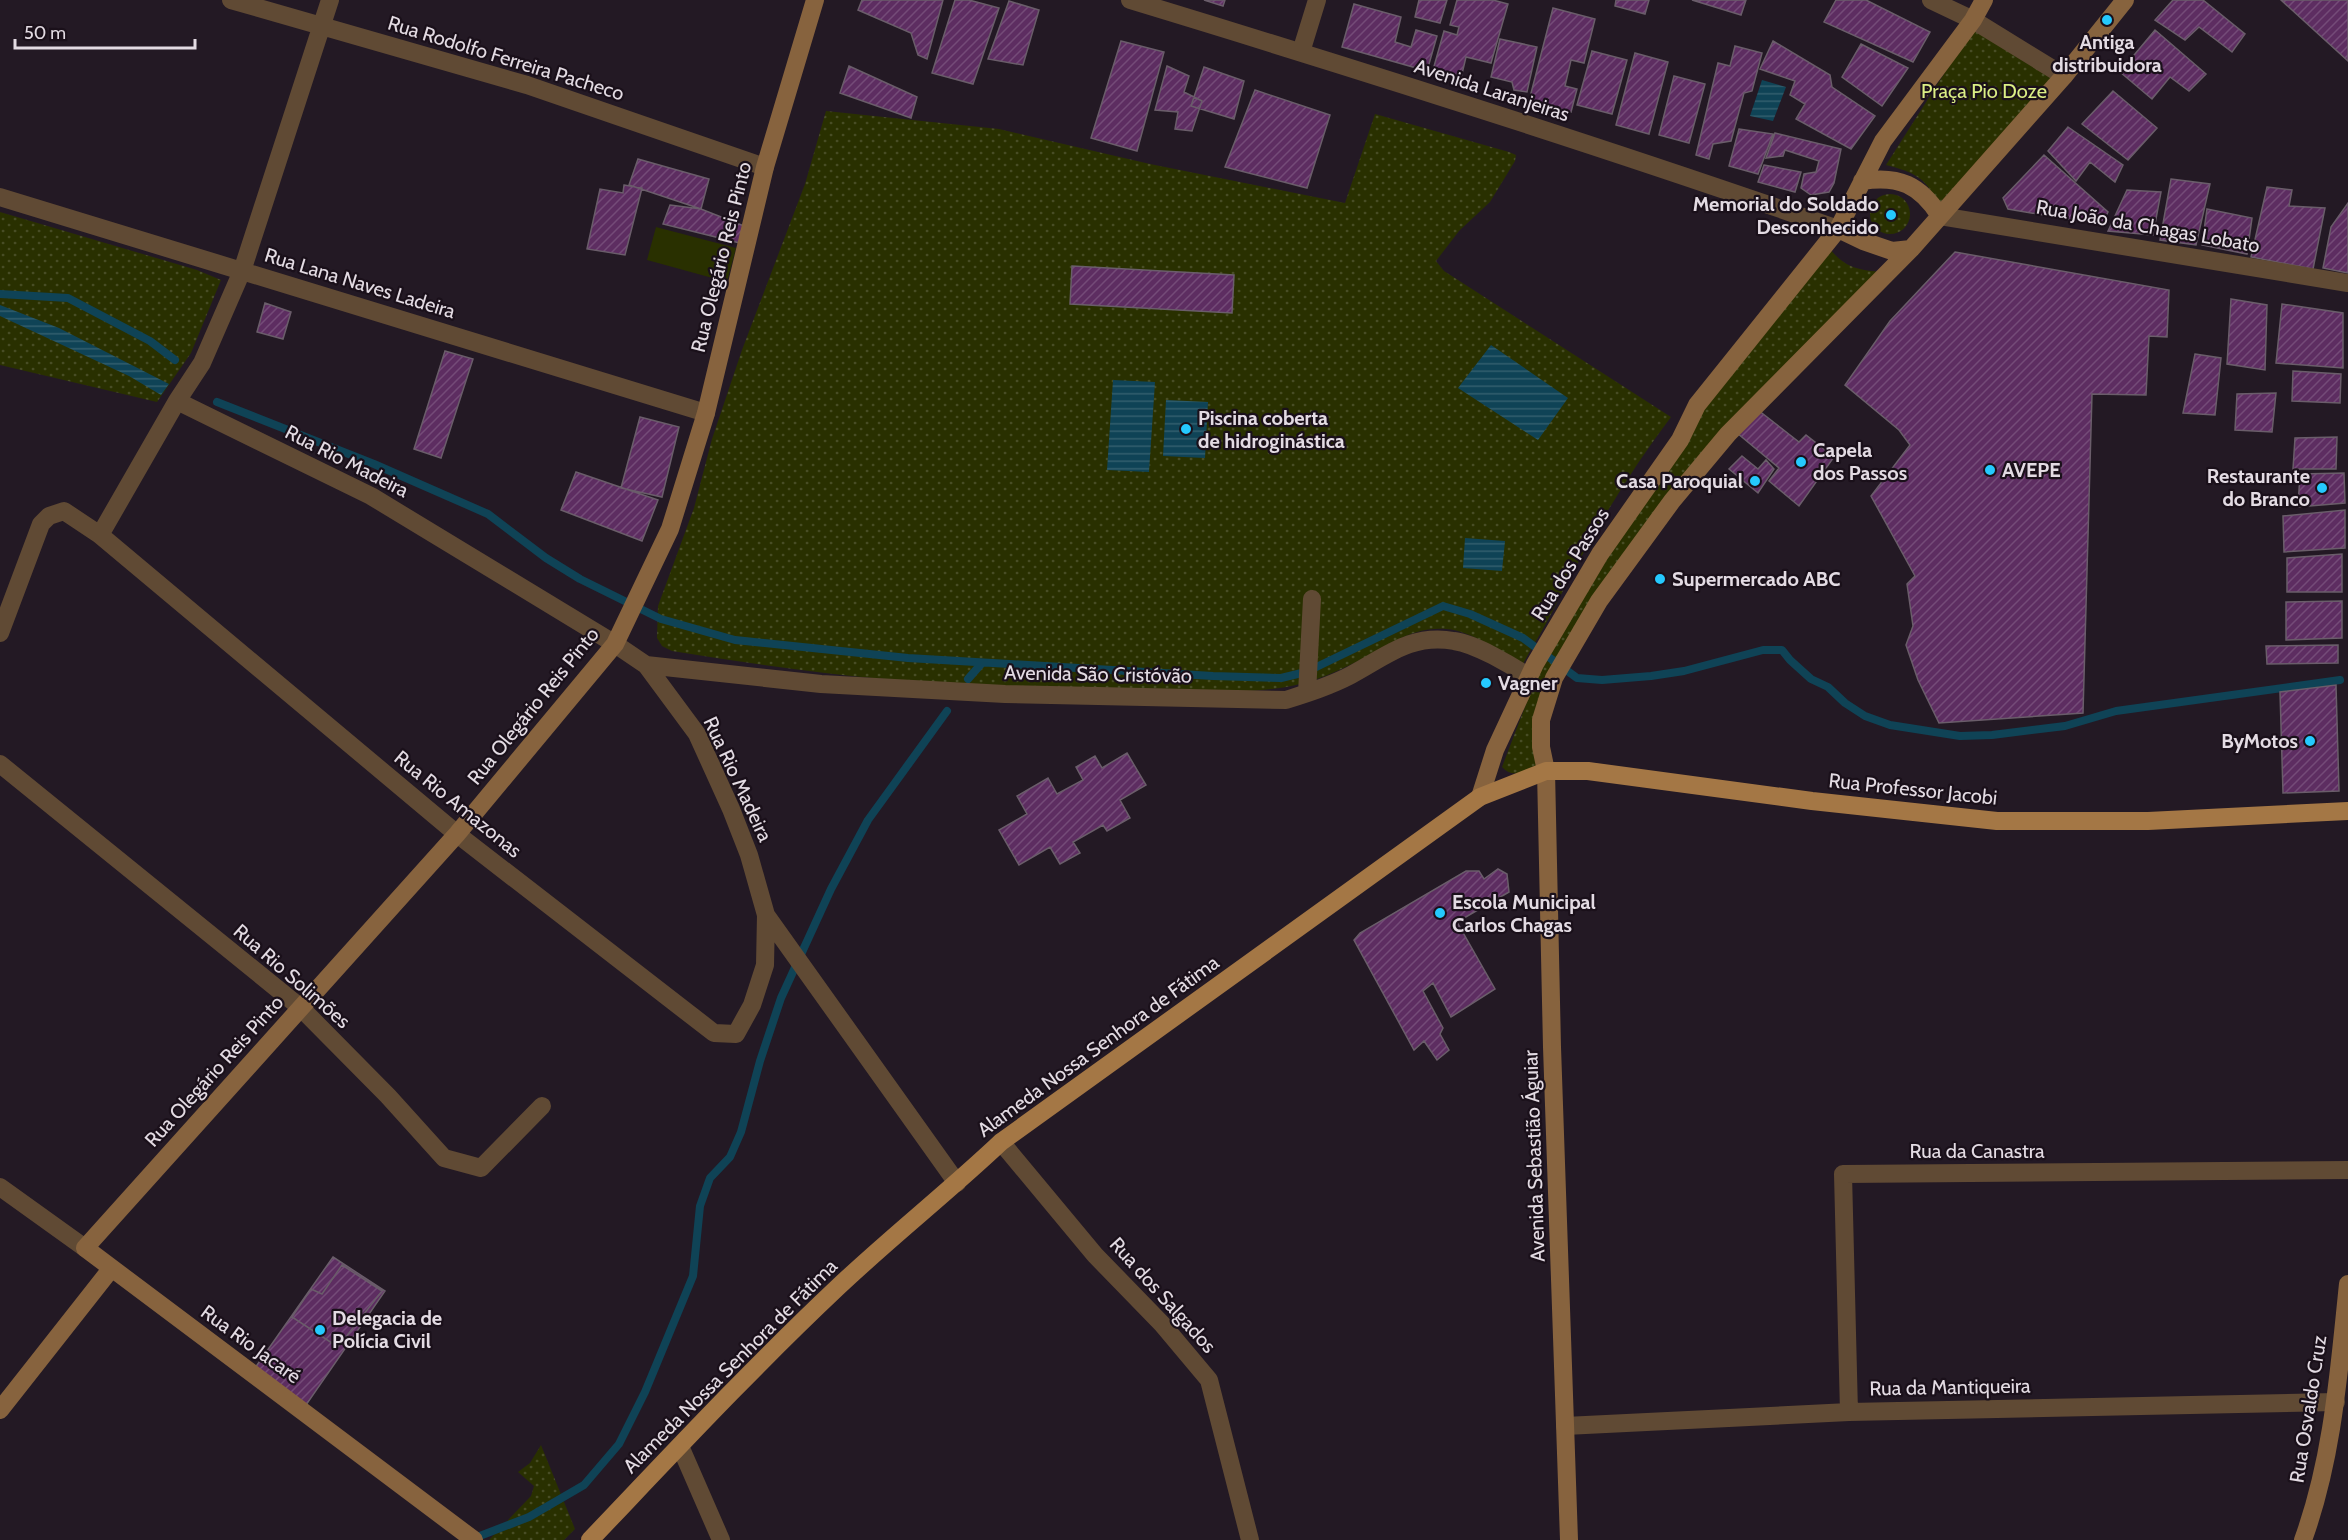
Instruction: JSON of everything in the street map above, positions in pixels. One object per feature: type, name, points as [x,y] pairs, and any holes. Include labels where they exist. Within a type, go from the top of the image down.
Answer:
[{"type":"main road","name":"Rua Professor Jacobi","points":[[1480,797],[1546,771],[1588,771],[1812,801],[1997,821],[2148,821],[2348,811]]},
{"type":"main road","name":"Alameda Nossa Senhora de Fátima","points":[[590,1540],[839,1287],[957,1184],[1001,1142],[1480,797]]},
{"type":"street","name":"Rua Rodolfo Ferreira Pacheco","points":[[231,0],[527,85],[765,167]]},
{"type":"street","points":[[100,536],[177,401],[202,363],[243,271],[330,0]]},
{"type":"street","name":"Rua Olegário Reis Pinto","points":[[85,1248],[457,834],[615,644],[670,529],[706,413],[765,167],[814,0]]},
{"type":"street","name":"Avenida Laranjeiras","points":[[1130,0],[1301,52],[1838,229]]},
{"type":"street","points":[[1301,52],[1317,0]]},
{"type":"street","points":[[1931,0],[1973,20],[2064,76]]},
{"type":"street","points":[[1911,249],[1892,251],[1838,229],[1883,141],[1973,20],[1984,0]]},
{"type":"street","points":[[1546,771],[1541,747],[1541,720],[1554,678],[1599,601],[1672,501],[1728,434],[1911,249],[2064,76],[2125,0]]},
{"type":"street","points":[[1862,182],[1877,179],[1911,185],[1931,202],[1940,216]]},
{"type":"street","name":"Rua Lana Naves Ladeira","points":[[0,197],[706,413]]},
{"type":"street","name":"Rua João da Chagas Lobato","points":[[1940,216],[2348,283]]},
{"type":"street","name":"Rua dos Passos","points":[[1480,797],[1495,750],[1532,670],[1600,554],[1680,440],[1697,405],[1838,229]]},
{"type":"street","name":"Rua Rio Madeira","points":[[177,401],[370,496],[646,665],[697,734],[731,809],[766,915],[957,1184]]},
{"type":"street","name":"Rua Rio Amazonas","points":[[0,633],[41,524],[49,516],[64,511],[100,536],[457,834],[714,1033],[736,1034],[752,1005],[765,965],[766,915]]},
{"type":"street","points":[[1307,693],[1312,599]]},
{"type":"street","name":"Avenida São Cristóvão","points":[[646,665],[821,684],[1005,694],[1286,700],[1352,674],[1391,650],[1423,640],[1455,641],[1532,670]]},
{"type":"street","name":"Rua Rio Solimões","points":[[0,764],[301,1008],[388,1096],[444,1158],[481,1168],[542,1106]]},
{"type":"street","name":"Avenida Sebastião Águiar","points":[[1546,771],[1569,1540]]},
{"type":"street","name":"Rua dos Salgados","points":[[1001,1142],[1095,1255],[1162,1324],[1209,1380],[1250,1540]]},
{"type":"street","name":"Rua da Canastra","points":[[1849,1412],[1844,1174],[2348,1170]]},
{"type":"street","name":"Rua Rio Jacaré","points":[[0,1187],[85,1248],[474,1540]]},
{"type":"street","points":[[0,1410],[111,1269]]},
{"type":"street","name":"Rua Osvaldo Cruz","points":[[2303,1540],[2317,1495],[2336,1402],[2348,1284]]},
{"type":"street","name":"Rua da Mantiqueira","points":[[1565,1426],[1849,1412],[2336,1402]]},
{"type":"street","points":[[680,1446],[721,1540]]},
{"type":"green space","name":"Praça Pio Doze","points":[[1974,27],[2055,78],[1938,205],[1929,188],[1918,177],[1886,165]]},
{"type":"green space","points":[[826,111],[999,129],[1150,164],[1345,203],[1375,114],[1509,152],[1516,155],[1515,161],[1490,202],[1459,231],[1436,261],[1444,271],[1671,417],[1637,464],[1606,513],[1522,666],[1476,638],[1446,629],[1411,634],[1338,671],[1306,683],[1283,688],[1230,692],[1000,686],[895,680],[806,671],[672,651],[662,646],[657,638],[658,606],[694,508],[712,439],[742,350],[805,184]]},
{"type":"green space","points":[[1890,194],[1904,200],[1910,214],[1904,228],[1890,234],[1876,228],[1870,214],[1876,200]]},
{"type":"green space","points":[[0,212],[197,270],[221,280],[191,353],[157,402],[0,365]]},
{"type":"green space","points":[[656,227],[736,248],[727,282],[647,260]]},
{"type":"green space","points":[[1830,249],[1841,260],[1853,267],[1882,272],[1723,434],[1550,682],[1539,764],[1520,773],[1506,771],[1502,767],[1538,673],[1697,411]]},
{"type":"green space","points":[[541,1445],[575,1529],[564,1540],[489,1540],[531,1496],[534,1486],[518,1472],[530,1463]]},
{"type":"water","points":[[1762,80],[1786,87],[1773,121],[1750,116]]},
{"type":"water","points":[[0,305],[59,328],[169,384],[161,395],[129,376],[0,316]]},
{"type":"water","points":[[1491,345],[1568,398],[1538,440],[1458,388]]},
{"type":"water","points":[[1113,380],[1155,382],[1149,472],[1107,470]]},
{"type":"water","name":"Piscina coberta de hidroginástica","points":[[1166,400],[1208,402],[1205,458],[1163,456]]},
{"type":"water","points":[[1465,538],[1505,541],[1502,571],[1463,568]]},
{"type":"building","points":[[862,0],[943,0],[927,59],[918,55],[911,33],[858,10]]},
{"type":"building","points":[[955,0],[969,0],[999,8],[973,84],[932,73]]},
{"type":"building","points":[[1204,0],[1225,0],[1223,6]]},
{"type":"building","points":[[1419,0],[1447,0],[1440,23],[1415,17]]},
{"type":"building","points":[[1457,0],[1493,0],[1508,4],[1491,63],[1466,57],[1461,78],[1433,70],[1444,31],[1457,35],[1459,27],[1450,25]]},
{"type":"building","points":[[1616,0],[1649,0],[1645,14],[1615,6]]},
{"type":"building","points":[[1692,0],[1746,0],[1741,15]]},
{"type":"building","points":[[1836,0],[1866,0],[1930,32],[1913,62],[1824,22]]},
{"type":"building","points":[[2173,0],[2203,0],[2245,34],[2232,52],[2199,27],[2185,40],[2155,20]]},
{"type":"building","points":[[2281,0],[2348,0],[2348,61]]},
{"type":"building","points":[[1009,1],[1039,10],[1023,65],[988,59]]},
{"type":"building","points":[[1354,4],[1401,17],[1395,42],[1411,47],[1416,30],[1437,36],[1427,71],[1342,47]]},
{"type":"building","points":[[1553,8],[1595,19],[1584,63],[1571,60],[1565,86],[1577,89],[1571,112],[1529,101]]},
{"type":"building","points":[[2155,30],[2206,74],[2189,91],[2170,77],[2152,99],[2120,72]]},
{"type":"building","points":[[1500,39],[1537,47],[1527,92],[1514,90],[1512,82],[1491,77]]},
{"type":"building","points":[[1121,41],[1164,52],[1137,151],[1091,138]]},
{"type":"building","points":[[1773,41],[1830,75],[1832,87],[1875,116],[1851,149],[1796,119],[1805,104],[1790,95],[1795,81],[1760,69]]},
{"type":"building","points":[[1861,44],[1908,68],[1882,106],[1842,77]]},
{"type":"building","points":[[1735,46],[1762,53],[1752,91],[1744,93],[1731,141],[1713,144],[1709,159],[1696,155],[1718,63],[1730,66]]},
{"type":"building","points":[[1592,51],[1627,60],[1612,114],[1577,105]]},
{"type":"building","points":[[1635,53],[1668,62],[1649,134],[1616,125]]},
{"type":"building","points":[[849,66],[917,97],[911,118],[840,93]]},
{"type":"building","points":[[1167,66],[1189,76],[1184,92],[1202,101],[1192,131],[1175,129],[1178,112],[1155,110]]},
{"type":"building","points":[[1204,67],[1244,81],[1234,119],[1191,106]]},
{"type":"building","points":[[1674,76],[1705,84],[1689,143],[1659,135]]},
{"type":"building","points":[[1255,90],[1330,115],[1307,188],[1225,167]]},
{"type":"building","points":[[2113,91],[2157,128],[2128,160],[2082,124]]},
{"type":"building","points":[[2068,127],[2123,165],[2115,182],[2090,162],[2076,181],[2048,151]]},
{"type":"building","points":[[1739,129],[1773,134],[1758,174],[1729,166]]},
{"type":"building","points":[[1775,133],[1841,149],[1834,183],[1829,192],[1811,195],[1801,188],[1804,174],[1816,172],[1819,161],[1785,150],[1783,156],[1766,158]]},
{"type":"building","points":[[2044,155],[2108,212],[2102,225],[2008,209],[2003,198]]},
{"type":"building","points":[[638,159],[709,179],[701,209],[629,185]]},
{"type":"building","points":[[1764,165],[1801,172],[1795,192],[1758,182]]},
{"type":"building","points":[[2171,179],[2210,184],[2196,245],[2160,240]]},
{"type":"building","points":[[624,185],[642,188],[625,255],[587,249],[600,189],[623,193]]},
{"type":"building","points":[[2267,187],[2292,190],[2289,206],[2325,208],[2313,269],[2251,257]]},
{"type":"building","points":[[2127,190],[2161,192],[2153,235],[2108,231]]},
{"type":"building","points":[[2348,203],[2348,273],[2323,268],[2331,227]]},
{"type":"building","points":[[670,205],[701,209],[744,226],[740,243],[663,224]]},
{"type":"building","points":[[2207,209],[2252,218],[2247,254],[2202,245]]},
{"type":"building","name":"AVEPE","points":[[1955,252],[2169,290],[2167,337],[2149,336],[2146,395],[2092,394],[2083,713],[1939,723],[1918,680],[1906,645],[1913,626],[1907,584],[1915,576],[1871,496],[1910,445],[1899,430],[1845,385],[1890,321]]},
{"type":"building","points":[[1072,266],[1234,275],[1232,313],[1070,304]]},
{"type":"building","points":[[2231,299],[2267,305],[2265,370],[2227,364]]},
{"type":"building","points":[[265,303],[291,312],[283,339],[257,332]]},
{"type":"building","points":[[2282,304],[2343,313],[2343,368],[2276,363]]},
{"type":"building","points":[[445,351],[473,359],[441,458],[414,449]]},
{"type":"building","points":[[2195,354],[2221,358],[2215,415],[2183,413]]},
{"type":"building","points":[[2293,371],[2341,374],[2340,403],[2292,401]]},
{"type":"building","points":[[2276,393],[2272,432],[2235,430],[2237,394]]},
{"type":"building","name":"Capela dos Passos","points":[[1758,410],[1799,442],[1806,435],[1834,457],[1799,506],[1769,481],[1779,468],[1737,433]]},
{"type":"building","points":[[640,417],[679,427],[662,497],[621,488]]},
{"type":"building","points":[[2337,437],[2336,469],[2293,469],[2295,438]]},
{"type":"building","name":"Casa Paroquial","points":[[1742,456],[1758,469],[1766,460],[1774,469],[1758,493],[1729,469]]},
{"type":"building","points":[[576,472],[658,500],[642,541],[561,510]]},
{"type":"building","name":"Restaurante do Branco","points":[[2344,473],[2345,503],[2298,507],[2300,474]]},
{"type":"building","points":[[2345,510],[2345,548],[2284,552],[2283,516]]},
{"type":"building","points":[[2342,554],[2342,592],[2287,592],[2287,558]]},
{"type":"building","points":[[2342,601],[2342,638],[2286,640],[2286,602]]},
{"type":"building","points":[[2338,645],[2338,663],[2267,664],[2266,646]]},
{"type":"building","name":"ByMotos","points":[[2336,685],[2339,791],[2283,793],[2280,692]]},
{"type":"building","points":[[1127,753],[1146,785],[1120,800],[1130,818],[1107,831],[1103,825],[1073,842],[1080,853],[1060,864],[1050,847],[1019,865],[999,830],[1027,814],[1017,796],[1048,778],[1057,794],[1083,780],[1076,767],[1095,756],[1102,768]]},
{"type":"building","points":[[1498,869],[1507,874],[1509,892],[1457,922],[1495,989],[1451,1017],[1433,983],[1423,991],[1443,1028],[1440,1034],[1449,1050],[1437,1060],[1424,1041],[1414,1050],[1354,940],[1360,933],[1466,871],[1479,871],[1484,879]]},
{"type":"building","name":"Delegacia de Polícia Civil","points":[[333,1257],[385,1291],[306,1405],[255,1368]]},
{"type":"building","points":[[342,1265],[382,1291],[338,1347],[292,1317],[311,1289],[322,1294]]},
{"type":"waterway","points":[[0,294],[68,298],[150,341],[175,360]]},
{"type":"waterway","points":[[217,402],[374,464],[488,514],[546,558],[580,579],[661,619],[735,640],[908,658],[1281,678],[1306,672],[1443,606],[1470,614],[1523,638],[1577,678],[1602,680],[1651,676],[1684,671],[1763,650],[1782,650],[1811,679],[1828,687],[1845,703],[1865,716],[1890,725],[1960,736],[1992,735],[2065,726],[2116,711],[2340,680]]},
{"type":"waterway","points":[[968,679],[982,663]]},
{"type":"waterway","points":[[472,1539],[529,1517],[584,1485],[619,1444],[645,1392],[693,1276],[700,1206],[710,1178],[730,1157],[741,1132],[760,1061],[781,998],[831,889],[868,820],[947,711]]},
{"type":"place","name":"Antiga distribuidora","points":[[2107,20]]},
{"type":"place","name":"Memorial do Soldado Desconhecido","points":[[1891,215]]},
{"type":"place","name":"Piscina coberta de hidroginástica","points":[[1186,429]]},
{"type":"place","name":"Capela dos Passos","points":[[1801,462]]},
{"type":"place","name":"AVEPE","points":[[1990,470]]},
{"type":"place","name":"Casa Paroquial","points":[[1755,481]]},
{"type":"place","name":"Restaurante do Branco","points":[[2322,488]]},
{"type":"place","name":"Supermercado ABC","points":[[1660,579]]},
{"type":"place","name":"Vagner","points":[[1486,683]]},
{"type":"place","name":"ByMotos","points":[[2310,741]]},
{"type":"place","name":"Escola Municipal Carlos Chagas","points":[[1440,913]]},
{"type":"place","name":"Delegacia de Polícia Civil","points":[[320,1330]]}]
